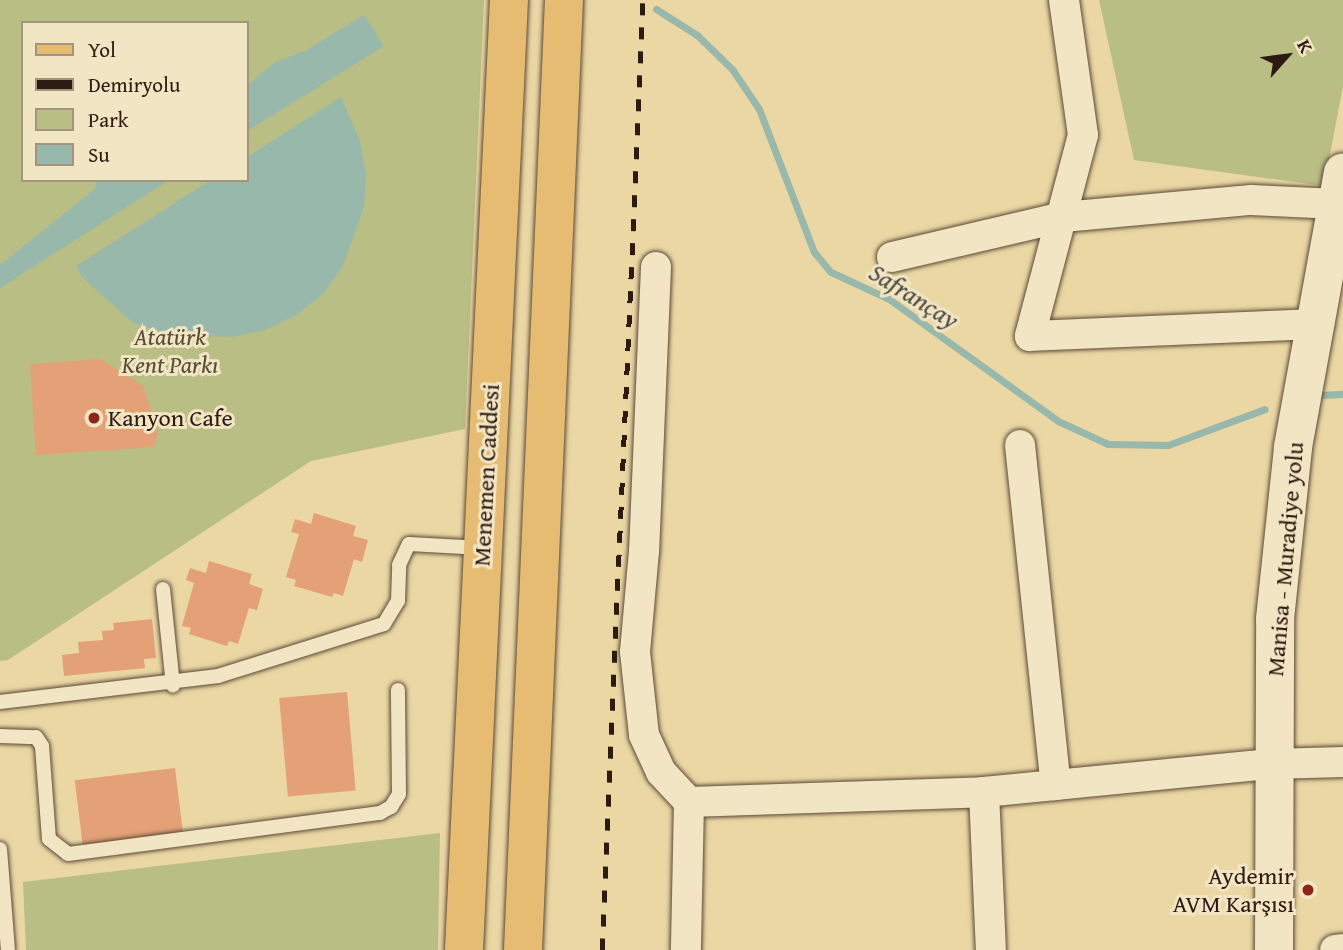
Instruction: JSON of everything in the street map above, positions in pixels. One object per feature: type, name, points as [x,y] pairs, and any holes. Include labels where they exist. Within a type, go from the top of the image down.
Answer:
[{"type":"main road","name":"Menemen Caddesi","points":[[464,950],[509,0]]},
{"type":"main road","points":[[523,950],[564,0]]},
{"type":"main road","name":"Manisa - Muradiye yolu","points":[[1274,950],[1271,764],[1275,618],[1293,447],[1313,324],[1340,189]]},
{"type":"street","points":[[1064,0],[1083,135],[1030,336],[1313,324]]},
{"type":"street","points":[[892,257],[1063,217],[1340,189]]},
{"type":"street","points":[[656,267],[644,551],[635,652],[644,735],[661,772],[689,802],[686,950]]},
{"type":"street","points":[[1020,445],[1056,785]]},
{"type":"street","points":[[689,802],[984,792],[1271,764],[1343,762]]},
{"type":"street","points":[[984,792],[991,950]]},
{"type":"street","points":[[1335,950],[1343,949]]},
{"type":"lane","points":[[0,702],[173,685],[218,676],[384,624],[398,601],[399,565],[409,544],[483,548]]},
{"type":"lane","points":[[163,589],[173,685]]},
{"type":"lane","points":[[0,736],[36,737],[42,746],[49,839],[68,855],[380,813],[391,807],[399,794],[398,691]]},
{"type":"lane","points":[[0,849],[8,950]]},
{"type":"green space","name":"Atatürk Kent Parkı","points":[[0,0],[484,0],[465,429],[311,461],[8,660],[0,661]]},
{"type":"green space","points":[[1099,0],[1343,0],[1343,86],[1324,186],[1134,160]]},
{"type":"green space","points":[[440,833],[438,950],[26,950],[23,882]]},
{"type":"water","points":[[364,15],[384,46],[248,130],[248,85],[275,62],[305,51]]},
{"type":"water","points":[[341,97],[360,141],[366,174],[364,207],[343,266],[323,294],[296,315],[265,330],[232,337],[164,334],[132,322],[82,277],[76,266],[208,182],[248,182],[248,156]]},
{"type":"water","points":[[96,182],[166,182],[0,288],[0,265],[95,189]]},
{"type":"building","name":"Kanyon Cafe","points":[[100,359],[143,386],[158,432],[154,447],[36,455],[30,364]]},
{"type":"building","points":[[314,513],[356,526],[353,536],[368,540],[362,562],[354,559],[343,596],[334,593],[332,597],[294,586],[296,580],[286,577],[299,534],[291,532],[295,519],[311,524]]},
{"type":"building","points":[[209,561],[252,574],[249,584],[263,589],[257,610],[249,608],[238,644],[229,641],[227,646],[189,634],[191,628],[182,626],[194,583],[186,580],[190,568],[206,573]]},
{"type":"building","points":[[152,619],[156,658],[144,659],[145,668],[64,676],[62,655],[79,653],[78,642],[103,640],[102,631],[114,630],[113,623]]},
{"type":"building","points":[[347,692],[356,791],[288,797],[279,698]]},
{"type":"building","points":[[175,768],[183,834],[83,846],[75,780]]},
{"type":"waterway","name":"Safrançay","points":[[656,9],[697,35],[732,69],[759,109],[814,252],[831,272],[889,299],[1058,421],[1108,444],[1168,445],[1265,409]]},
{"type":"waterway","name":"Safrançay","points":[[1321,395],[1343,394]]},
{"type":"railway","points":[[602,950],[643,0]]},
{"type":"place","name":"Kanyon Cafe","points":[[94,418]]},
{"type":"place","name":"Aydemir AVM Karşısı","points":[[1308,890]]}]
